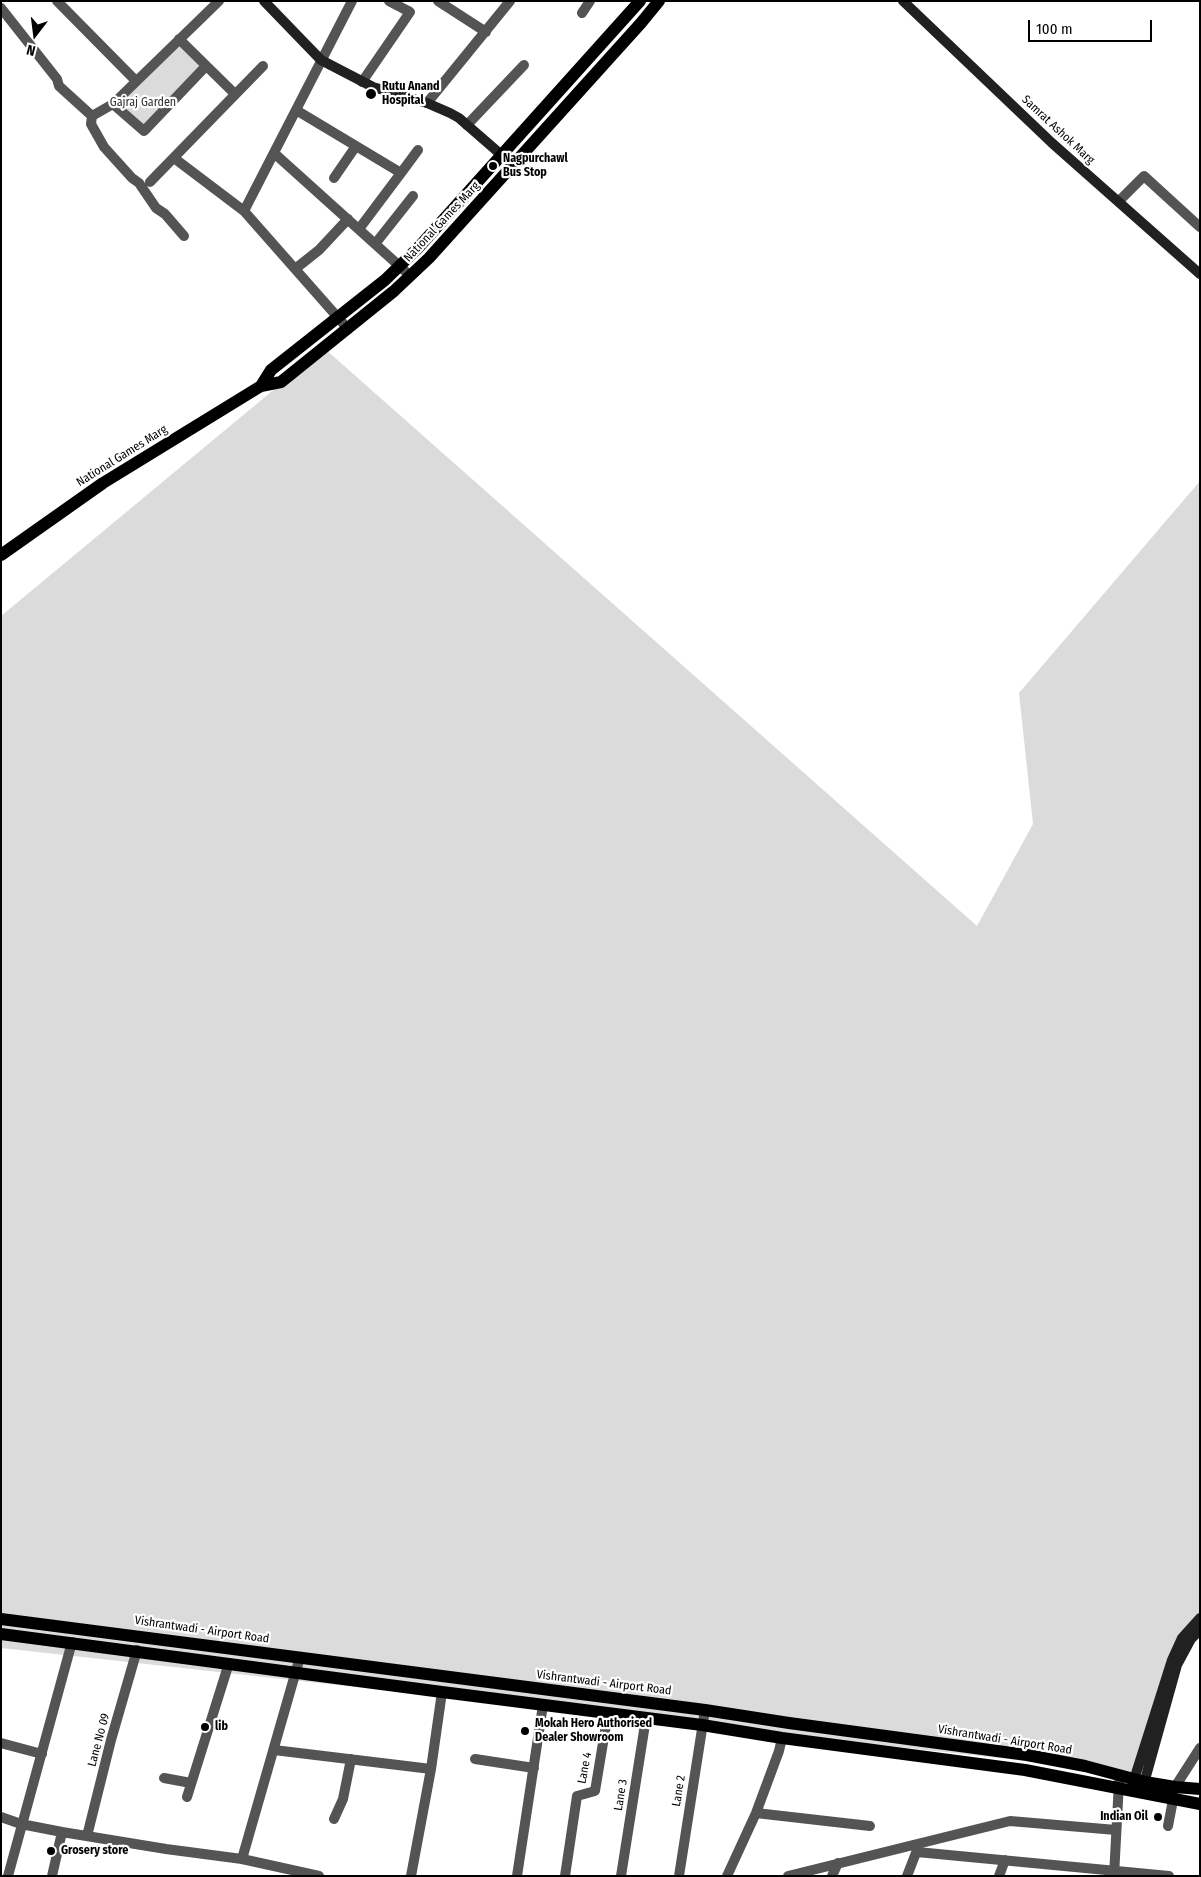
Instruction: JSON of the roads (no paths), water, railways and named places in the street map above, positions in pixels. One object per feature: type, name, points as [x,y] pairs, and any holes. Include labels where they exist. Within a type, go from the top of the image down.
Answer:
[{"type":"main road","name":"National Games Marg","points":[[1,555],[103,484],[260,386],[272,370],[400,266],[640,1]]},
{"type":"main road","name":"National Games Marg","points":[[260,386],[281,382],[410,277],[659,1]]},
{"type":"main road","name":"Vishrantwadi - Airport Road","points":[[1,1619],[705,1710],[1027,1755],[1085,1766],[1119,1775],[1134,1787]]},
{"type":"main road","name":"Vishrantwadi - Airport Road","points":[[1,1634],[702,1724],[782,1738],[1025,1770],[1134,1787],[1174,1794],[1200,1804]]},
{"type":"main road","name":"Vishrantwadi - Airport Road","points":[[1174,1794],[1200,1789]]},
{"type":"street","points":[[56,1],[136,81]]},
{"type":"street","points":[[92,116],[113,104],[219,1]]},
{"type":"street","points":[[264,1],[321,60],[362,82],[427,103],[450,113],[467,125],[513,165]]},
{"type":"street","points":[[244,211],[352,1]]},
{"type":"street","points":[[362,82],[410,12],[405,5],[390,1]]},
{"type":"street","points":[[438,1],[486,32]]},
{"type":"street","points":[[427,103],[510,1]]},
{"type":"street","points":[[582,13],[590,1]]},
{"type":"street","name":"Samrat Ashok Marg","points":[[903,1],[1052,143],[1200,274]]},
{"type":"street","points":[[1,8],[57,79],[59,86],[92,116]]},
{"type":"street","points":[[179,39],[235,94]]},
{"type":"street","points":[[467,125],[524,65]]},
{"type":"street","points":[[113,104],[144,131],[206,66]]},
{"type":"street","points":[[150,182],[262,66]]},
{"type":"street","points":[[296,110],[401,173]]},
{"type":"street","points":[[92,116],[91,124],[104,147],[132,178],[139,183],[156,208],[165,214],[184,236]]},
{"type":"street","points":[[334,178],[356,146]]},
{"type":"street","points":[[359,229],[418,150]]},
{"type":"street","points":[[274,153],[410,277]]},
{"type":"street","points":[[174,158],[244,211],[348,329]]},
{"type":"street","points":[[1119,201],[1144,176],[1200,227]]},
{"type":"street","points":[[376,244],[413,196]]},
{"type":"street","points":[[295,269],[319,250],[348,219]]},
{"type":"street","points":[[1134,1787],[1172,1660],[1182,1638],[1200,1618]]},
{"type":"street","points":[[1114,1874],[1116,1830],[1134,1787],[1177,1665],[1191,1639],[1200,1630]]},
{"type":"street","points":[[8,1876],[72,1642]]},
{"type":"street","name":"Lane No 09","points":[[87,1836],[111,1740],[137,1650]]},
{"type":"street","points":[[242,1859],[300,1658]]},
{"type":"street","points":[[187,1797],[229,1663]]},
{"type":"street","points":[[411,1876],[442,1692]]},
{"type":"street","points":[[516,1876],[543,1705]]},
{"type":"street","name":"Lane 2","points":[[679,1876],[705,1710]]},
{"type":"street","name":"Lane 4","points":[[565,1876],[577,1796],[595,1791],[608,1713]]},
{"type":"street","name":"Lane 3","points":[[621,1876],[646,1718]]},
{"type":"street","points":[[727,1876],[756,1813],[782,1738]]},
{"type":"street","points":[[1,1743],[42,1754]]},
{"type":"street","points":[[1168,1826],[1174,1794],[1200,1748]]},
{"type":"street","points":[[274,1750],[430,1769]]},
{"type":"street","points":[[475,1759],[534,1768]]},
{"type":"street","points":[[334,1819],[343,1799],[351,1760]]},
{"type":"street","points":[[164,1778],[191,1784]]},
{"type":"street","points":[[756,1813],[870,1826]]},
{"type":"street","points":[[1,1816],[21,1824],[62,1832],[166,1850],[242,1859],[319,1876]]},
{"type":"street","points":[[788,1876],[838,1863],[918,1847],[1010,1821],[1116,1830]]},
{"type":"street","points":[[52,1876],[62,1832]]},
{"type":"street","points":[[918,1847],[1114,1874],[1169,1876]]},
{"type":"street","points":[[907,1876],[918,1847]]},
{"type":"street","points":[[999,1876],[1005,1860]]},
{"type":"street","points":[[832,1876],[838,1863]]},
{"type":"place","name":"Rutu Anand Hospital","points":[[371,94]]},
{"type":"place","name":"Nagpurchawl Bus Stop","points":[[493,166]]},
{"type":"place","name":"lib","points":[[205,1727]]},
{"type":"place","name":"Mokah Hero Authorised Dealer Showroom","points":[[525,1731]]},
{"type":"place","name":"Indian Oil","points":[[1158,1817]]},
{"type":"place","name":"Grosery store","points":[[51,1851]]},
{"type":"park label","name":"Gajraj Garden","points":[[143,103]]}]
